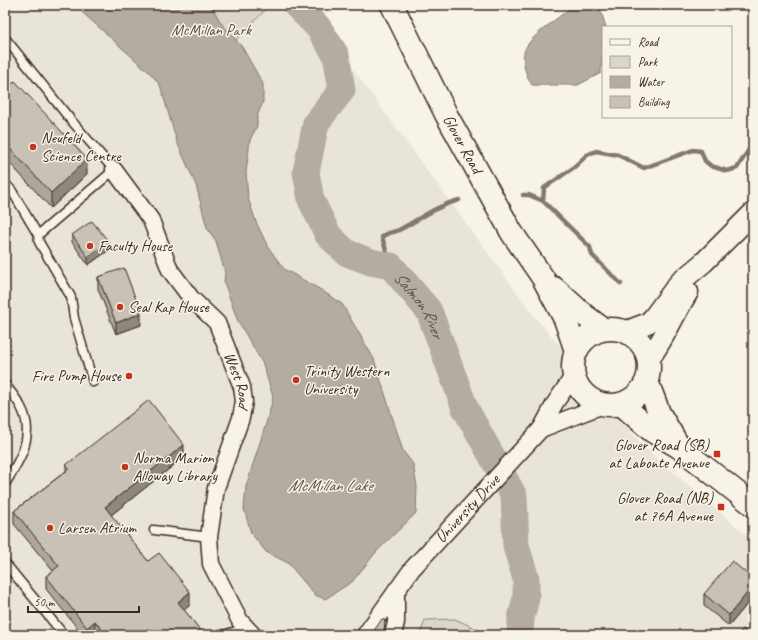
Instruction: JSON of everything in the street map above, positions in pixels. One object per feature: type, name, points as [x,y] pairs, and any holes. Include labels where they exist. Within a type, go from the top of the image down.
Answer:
[{"type":"main road","name":"Glover Road","points":[[392,5],[447,116],[512,233],[543,278],[565,319],[576,351]]},
{"type":"main road","name":"Glover Road","points":[[543,278],[584,315],[604,329]]},
{"type":"main road","points":[[612,328],[627,332],[637,338],[645,347],[649,359],[650,370],[647,382],[641,392],[632,399],[612,404],[593,401],[577,386],[574,375],[573,359],[576,351],[587,336],[604,329],[612,328]]},
{"type":"main road","points":[[647,382],[658,412],[679,448]]},
{"type":"main road","points":[[612,404],[679,448],[753,505]]},
{"type":"street","name":"West Road","points":[[114,170],[151,220],[170,270],[191,298],[217,323],[242,387],[244,400],[241,418],[216,488],[208,537],[211,564],[240,621],[249,631]]},
{"type":"street","points":[[627,332],[651,320],[679,282],[704,262],[753,213]]},
{"type":"street","points":[[649,359],[659,346],[677,308],[689,290],[704,262]]},
{"type":"street","name":"University Drive","points":[[366,635],[412,569],[539,431],[555,403],[574,375]]},
{"type":"street","name":"University Drive","points":[[539,431],[612,404]]},
{"type":"street","points":[[393,635],[396,622],[396,590]]},
{"type":"lane","points":[[5,38],[65,113],[114,170],[38,235]]},
{"type":"lane","points":[[5,183],[12,191],[38,235],[39,242],[71,297],[74,318],[93,382]]},
{"type":"lane","points":[[5,384],[21,408],[27,430],[24,452],[5,484]]},
{"type":"lane","points":[[154,530],[208,537]]},
{"type":"lane","points":[[5,563],[64,635]]},
{"type":"lane","points":[[223,635],[249,631]]},
{"type":"shaded area","name":"Trinity Western University","points":[[5,5],[300,5],[319,23],[532,313],[644,447],[753,541],[753,635],[5,635]]},
{"type":"green space","name":"McMillan Park","points":[[160,5],[270,5],[209,68]]},
{"type":"green space","points":[[455,619],[490,635],[420,635],[425,620]]},
{"type":"water","name":"McMillan Lake","points":[[74,5],[211,5],[221,23],[242,47],[263,84],[263,102],[257,116],[257,126],[250,140],[246,173],[248,198],[256,222],[268,247],[284,269],[342,304],[374,359],[403,451],[413,464],[417,487],[416,513],[377,551],[352,582],[325,599],[315,595],[288,563],[266,552],[251,533],[244,509],[246,486],[273,397],[263,364],[237,319],[224,282],[225,273],[216,241],[207,228],[196,185],[177,142],[160,85],[150,73]]},
{"type":"water","points":[[574,5],[599,5],[606,26],[602,26],[601,73],[578,85],[532,85],[527,76],[524,65],[523,59],[525,49],[537,35]]},
{"type":"building","name":"Neufeld Science Centre","points":[[15,81],[87,159],[51,193],[5,143],[5,90]]},
{"type":"building","name":"Faculty House","points":[[92,221],[109,242],[88,257],[72,235]]},
{"type":"building","name":"Seal Kap House","points":[[124,268],[141,313],[116,323],[98,277]]},
{"type":"building","points":[[149,400],[184,445],[105,507],[148,561],[159,553],[190,592],[178,602],[204,635],[106,635],[95,621],[87,628],[46,576],[59,566],[14,511],[69,469],[66,465]]},
{"type":"building","points":[[732,561],[753,579],[753,586],[729,615],[704,594]]},
{"type":"building","points":[[382,619],[385,620],[383,635],[371,635]]},
{"type":"building","points":[[743,629],[750,635],[738,635]]},
{"type":"waterway","name":"Salmon River","points":[[296,5],[318,27],[336,55],[342,90],[316,123],[306,172],[311,200],[328,235],[347,253],[371,262],[391,266],[429,311],[465,408],[514,496],[516,546],[526,579],[526,598],[521,618],[520,635]]},
{"type":"waterway","points":[[523,195],[529,195],[543,201],[544,188],[573,168],[587,155],[596,151],[618,155],[644,168],[693,150],[701,151],[705,161],[711,166],[727,171],[737,168],[750,148],[753,149]]},
{"type":"waterway","points":[[391,266],[382,237],[386,234],[399,230],[435,209],[459,200]]},
{"type":"waterway","points":[[543,201],[590,247],[592,255],[621,284]]},
{"type":"place","name":"Neufeld Science Centre","points":[[33,147]]},
{"type":"place","name":"Faculty House","points":[[90,246]]},
{"type":"place","name":"Seal Kap House","points":[[120,307]]},
{"type":"place","name":"Fire Pump House","points":[[129,376]]},
{"type":"place","name":"Trinity Western University","points":[[296,380]]},
{"type":"place","name":"Glover Road (SB) at Labonte Avenue","points":[[717,454]]},
{"type":"place","name":"Norma Marion Alloway Library","points":[[125,467]]},
{"type":"place","name":"Glover Road (NB) at 76A Avenue","points":[[721,507]]},
{"type":"place","name":"Larsen Atrium","points":[[50,528]]}]
